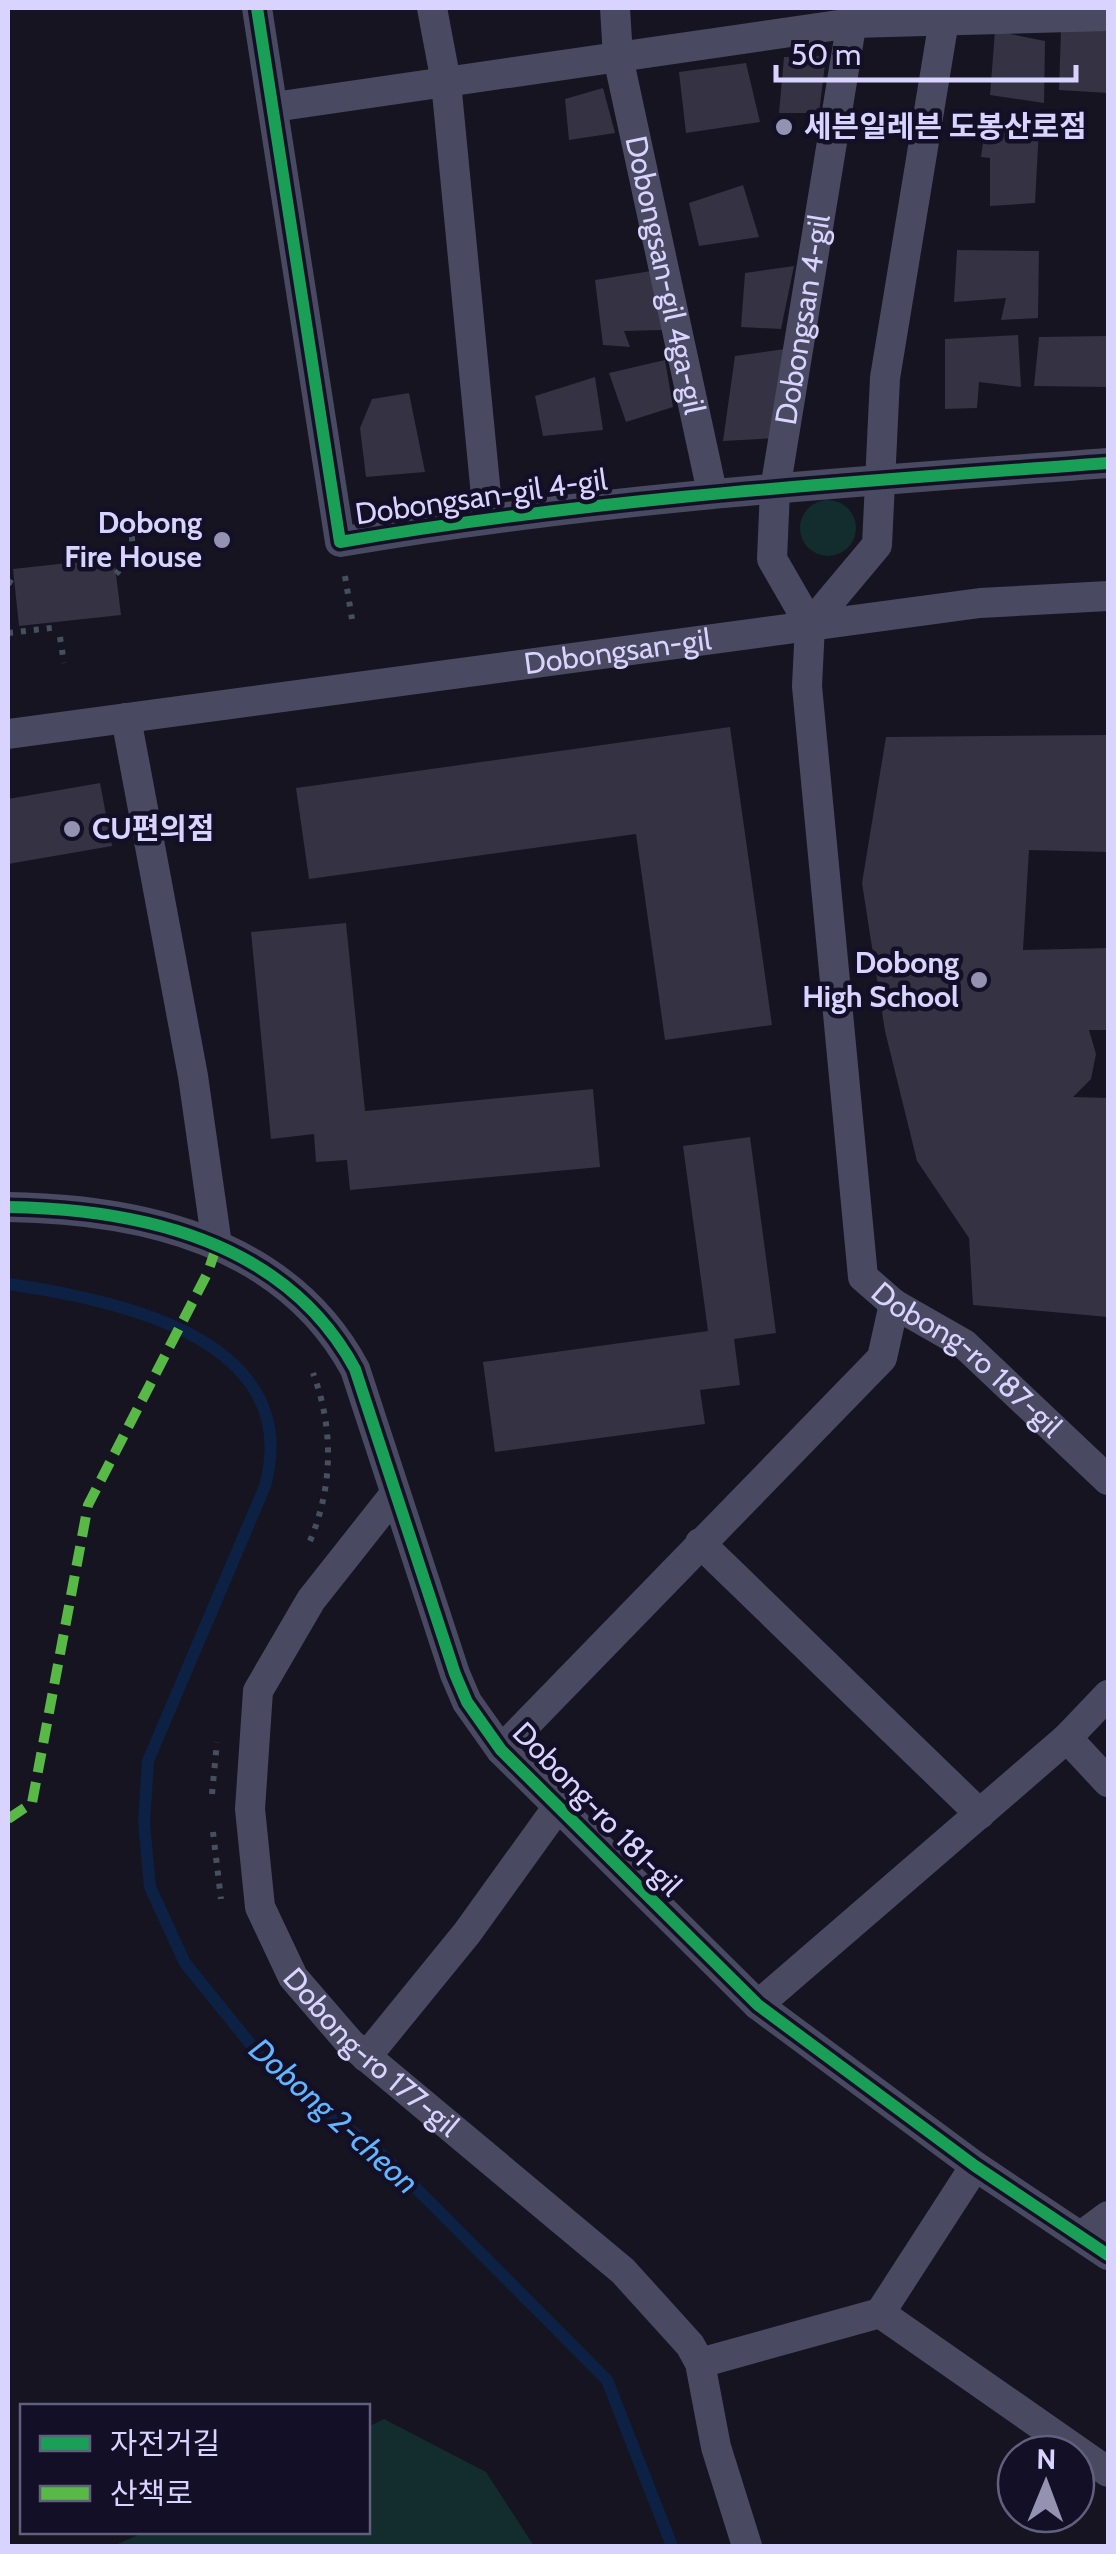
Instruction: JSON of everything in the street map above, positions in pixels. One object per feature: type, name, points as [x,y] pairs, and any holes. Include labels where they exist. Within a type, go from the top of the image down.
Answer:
[{"type":"street","name":"Dobongsan-gil 4-gil","points":[[257,8],[340,542],[488,516],[712,492],[1108,464]]},
{"type":"street","points":[[432,8],[446,82],[488,516]]},
{"type":"street","name":"Dobongsan-gil 4ga-gil","points":[[615,8],[618,58],[712,492]]},
{"type":"street","points":[[274,107],[618,58],[853,15],[903,20],[945,13],[1108,16]]},
{"type":"street","points":[[810,625],[877,545],[877,480],[888,358],[945,13]]},
{"type":"street","name":"Dobongsan 4-gil","points":[[810,625],[772,559],[776,490],[853,15]]},
{"type":"street","name":"Dobongsan-gil","points":[[8,734],[980,603],[1108,596]]},
{"type":"street","name":"Dobong-ro 187-gil","points":[[810,625],[807,686],[863,1276],[894,1304],[964,1344],[1108,1480]]},
{"type":"street","points":[[126,718],[194,1076],[217,1244]]},
{"type":"street","name":"Dobong-ro 181-gil","points":[[8,1207],[119,1216],[183,1231],[266,1269],[342,1347],[355,1370],[394,1495],[467,1702],[501,1750],[758,2005],[975,2166],[1108,2255]]},
{"type":"street","name":"Dobong-ro 181-gil","points":[[501,1750],[882,1358],[894,1304]]},
{"type":"street","name":"Dobong-ro 177-gil","points":[[394,1495],[311,1600],[258,1691],[251,1754],[254,1874],[271,1936],[293,1977],[366,2057],[623,2272],[677,2328],[700,2363],[716,2447],[747,2546]]},
{"type":"street","points":[[700,1542],[980,1814]]},
{"type":"street","points":[[758,2005],[1067,1738],[1108,1694]]},
{"type":"street","points":[[1067,1738],[1108,1782]]},
{"type":"street","points":[[366,2057],[467,1932],[557,1808]]},
{"type":"street","points":[[700,2363],[880,2312],[975,2166]]},
{"type":"street","points":[[1081,2236],[1108,2216]]},
{"type":"street","points":[[880,2312],[1108,2472]]},
{"type":"path","points":[[116,574],[133,554],[130,522]]},
{"type":"path","points":[[340,542],[352,619]]},
{"type":"path","points":[[8,633],[60,628]]},
{"type":"path","points":[[60,638],[64,664]]},
{"type":"path","points":[[308,1360],[328,1426],[329,1466],[308,1546]]},
{"type":"green space","points":[[828,500],[848,508],[856,528],[848,548],[828,556],[808,548],[800,528],[808,508]]},
{"type":"green space","points":[[384,2419],[486,2472],[534,2546],[113,2546],[140,2534],[370,2534],[370,2426]]},
{"type":"building","points":[[1108,28],[1108,93],[1059,90],[1061,30]]},
{"type":"building","points":[[995,31],[1045,41],[1044,103],[990,95]]},
{"type":"building","points":[[826,56],[819,113],[779,113],[784,57]]},
{"type":"building","points":[[746,63],[760,122],[686,133],[679,72]]},
{"type":"building","points":[[603,88],[615,133],[569,140],[565,99]]},
{"type":"building","points":[[985,128],[1039,128],[1035,203],[990,206],[990,158],[981,157]]},
{"type":"building","points":[[743,185],[759,237],[699,246],[689,203]]},
{"type":"building","points":[[957,250],[1039,251],[1038,318],[1001,320],[1006,298],[954,302]]},
{"type":"building","points":[[794,266],[781,329],[741,327],[745,273]]},
{"type":"building","points":[[651,271],[663,330],[624,331],[630,347],[603,345],[595,280]]},
{"type":"building","points":[[1018,335],[1021,387],[979,382],[977,408],[945,409],[945,339]]},
{"type":"building","points":[[1108,336],[1108,387],[1034,386],[1039,337]]},
{"type":"building","points":[[785,349],[775,438],[723,441],[735,356]]},
{"type":"building","points":[[665,360],[673,407],[626,422],[609,373]]},
{"type":"building","points":[[595,377],[603,430],[543,436],[535,396]]},
{"type":"building","points":[[409,393],[425,472],[366,477],[360,428],[372,399]]},
{"type":"building","points":[[114,558],[121,615],[19,626],[13,569]]},
{"type":"building","points":[[730,727],[772,1025],[665,1040],[636,834],[309,879],[296,788]]},
{"type":"building","name":"Dobong High School","points":[[1108,735],[1108,852],[1029,850],[1023,950],[1108,948],[1108,1030],[1089,1030],[1096,1054],[1091,1079],[1073,1097],[1108,1098],[1108,1317],[973,1305],[969,1238],[917,1161],[885,1031],[862,883],[886,737]]},
{"type":"building","points":[[100,783],[112,846],[8,864],[8,799]]},
{"type":"building","points":[[346,923],[365,1111],[593,1089],[600,1167],[350,1190],[347,1160],[316,1162],[314,1134],[271,1139],[251,932]]},
{"type":"building","points":[[750,1137],[776,1333],[734,1339],[740,1385],[700,1390],[705,1424],[495,1452],[483,1362],[708,1331],[683,1146]]},
{"type":"waterway","name":"Dobong 2-cheon","points":[[8,1284],[98,1301],[146,1315],[191,1335],[229,1361],[257,1394],[270,1435],[265,1486],[148,1761],[144,1823],[150,1887],[185,1963],[269,2067],[385,2157],[607,2380],[672,2546]]},
{"type":"marked path","points":[[8,1819],[32,1803],[88,1505],[208,1272],[217,1245]]},
{"type":"cycle path","points":[[257,8],[340,542],[627,503],[1108,463]]},
{"type":"cycle path","points":[[8,1207],[59,1209],[158,1225],[206,1241],[250,1262],[291,1290],[326,1325],[355,1369],[455,1674],[467,1702],[501,1750],[758,2005],[975,2166],[1108,2255]]},
{"type":"place","name":"세븐일레븐 도봉산로점","points":[[784,127]]},
{"type":"place","name":"Dobong Fire House","points":[[222,540]]},
{"type":"place","name":"CU편의점","points":[[72,829]]},
{"type":"place","name":"Dobong High School","points":[[979,980]]}]
